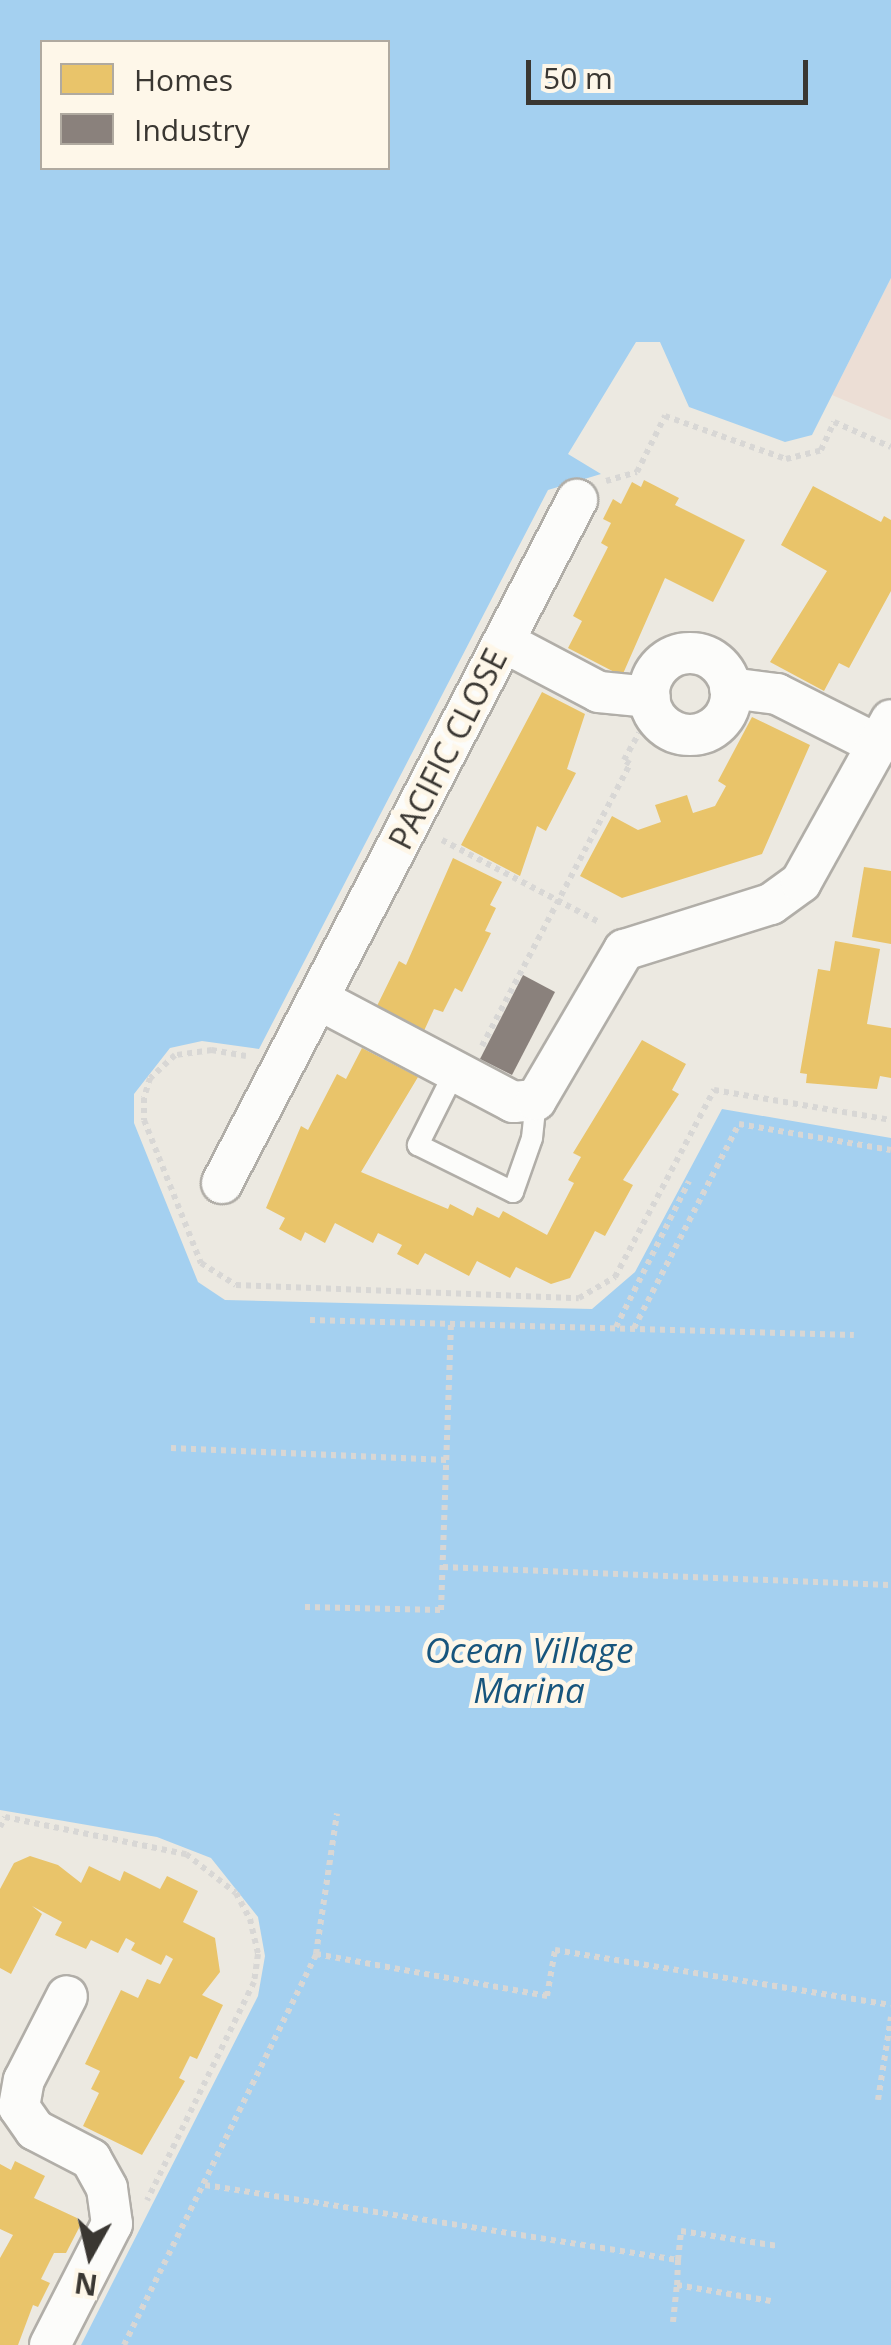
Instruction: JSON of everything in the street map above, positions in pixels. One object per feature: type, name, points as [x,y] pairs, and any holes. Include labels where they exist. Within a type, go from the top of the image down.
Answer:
[{"type":"street","name":"PACIFIC CLOSE","points":[[222,1182],[504,642],[589,491]]},
{"type":"street","points":[[504,642],[599,692],[651,703],[671,731],[709,731],[728,710],[730,688],[721,666],[688,653],[662,664],[651,703]]},
{"type":"street","points":[[318,999],[513,1102],[536,1100],[614,960],[638,943],[771,904],[791,891],[812,869],[884,732],[777,694],[730,688]]},
{"type":"street","points":[[50,2345],[112,2224],[107,2188],[90,2159],[35,2130],[19,2107],[24,2080],[67,1996]]},
{"type":"lane","points":[[460,1074],[418,1145],[513,1192],[532,1138],[536,1100]]},
{"type":"path","points":[[589,491],[638,472],[664,416],[786,459],[821,450],[834,422],[891,447]]},
{"type":"path","points":[[460,1074],[559,901],[651,703]]},
{"type":"path","points":[[410,823],[638,943]]},
{"type":"path","points":[[262,1058],[212,1050],[175,1055],[150,1078],[144,1098],[144,1120],[201,1263],[236,1285],[579,1298],[616,1277],[714,1090],[891,1120]]},
{"type":"path","points":[[634,1328],[739,1124],[891,1150]]},
{"type":"path","points":[[616,1328],[689,1181]]},
{"type":"path","points":[[310,1320],[854,1336]]},
{"type":"path","points":[[305,1607],[440,1610],[451,1323]]},
{"type":"path","points":[[171,1448],[447,1460]]},
{"type":"path","points":[[442,1567],[888,1585]]},
{"type":"path","points":[[124,2345],[316,1954],[337,1814]]},
{"type":"path","points":[[0,1827],[3,1817],[186,1854],[236,1894],[250,1919],[258,1954],[244,2005],[140,2214],[112,2224]]},
{"type":"path","points":[[316,1954],[547,1996],[556,1950],[891,2005]]},
{"type":"path","points":[[878,2100],[891,2017]]},
{"type":"path","points":[[205,2185],[678,2260]]},
{"type":"path","points":[[673,2322],[681,2231],[778,2246]]},
{"type":"path","points":[[677,2285],[772,2301]]},
{"type":"shaded area","points":[[891,278],[891,420],[832,395]]},
{"type":"water","name":"Ocean Village Marina","points":[[0,0],[891,0],[891,278],[812,435],[785,442],[689,407],[660,342],[636,342],[568,454],[601,474],[548,490],[259,1049],[202,1041],[170,1048],[134,1094],[134,1123],[198,1282],[225,1300],[592,1309],[635,1272],[722,1109],[891,1138],[891,2345],[81,2345],[258,1996],[265,1956],[258,1917],[211,1858],[157,1837],[0,1810]]},
{"type":"building: Homes","points":[[644,480],[679,498],[675,505],[745,540],[713,602],[665,578],[622,676],[568,648],[582,621],[573,616],[608,547],[601,543],[611,523],[603,519],[613,499],[621,504],[632,482],[641,487]]},
{"type":"building: Homes","points":[[813,486],[881,522],[884,516],[891,520],[891,591],[849,668],[839,663],[824,691],[770,662],[827,571],[781,545]]},
{"type":"building: Homes","points":[[542,692],[585,714],[567,769],[576,773],[546,831],[537,826],[520,876],[461,845]]},
{"type":"building: Homes","points":[[752,717],[810,745],[762,854],[622,898],[580,876],[612,816],[638,830],[661,822],[655,805],[687,795],[693,813],[715,806],[726,786],[718,781]]},
{"type":"building: Homes","points":[[453,858],[502,882],[490,905],[496,908],[485,931],[491,933],[462,992],[455,988],[443,1012],[434,1009],[423,1033],[375,1010],[399,961],[406,965]]},
{"type":"building: Homes","points":[[864,867],[891,871],[891,944],[852,937]]},
{"type":"building: Homes","points":[[835,941],[880,949],[867,1024],[891,1028],[891,1078],[880,1076],[877,1089],[806,1083],[807,1074],[800,1073],[818,969],[830,971]]},
{"type":"building: Homes","points":[[642,1040],[686,1064],[672,1090],[679,1094],[623,1180],[633,1185],[605,1236],[595,1231],[570,1278],[551,1284],[516,1267],[510,1278],[477,1261],[469,1276],[425,1253],[418,1265],[397,1254],[402,1245],[378,1233],[373,1243],[335,1223],[325,1243],[305,1232],[301,1241],[279,1229],[285,1218],[266,1208],[301,1126],[308,1130],[337,1074],[346,1079],[362,1048],[418,1077],[361,1172],[473,1216],[477,1207],[499,1218],[503,1211],[547,1235],[574,1183],[568,1180],[581,1157],[573,1153]]},
{"type":"building: Homes","points":[[30,1856],[58,1865],[81,1883],[89,1866],[120,1881],[124,1871],[160,1889],[167,1876],[198,1891],[183,1922],[215,1938],[220,1972],[202,1995],[223,2005],[197,2059],[190,2056],[179,2078],[185,2081],[142,2155],[83,2126],[99,2093],[91,2089],[100,2071],[85,2064],[121,1990],[138,1998],[147,1979],[160,1984],[173,1959],[166,1955],[161,1965],[131,1950],[135,1943],[126,1938],[118,1953],[91,1940],[86,1949],[55,1935],[62,1922],[32,1906],[42,1914],[11,1974],[0,1968],[0,1889],[14,1863]]},
{"type":"building: Homes","points":[[15,2161],[45,2176],[34,2198],[77,2218],[80,2226],[66,2253],[54,2253],[41,2279],[50,2283],[38,2307],[33,2305],[18,2345],[0,2345],[0,2258],[13,2235],[0,2229],[0,2164],[11,2170]]},
{"type":"building: Industry","points":[[523,975],[555,992],[512,1075],[480,1059]]}]
